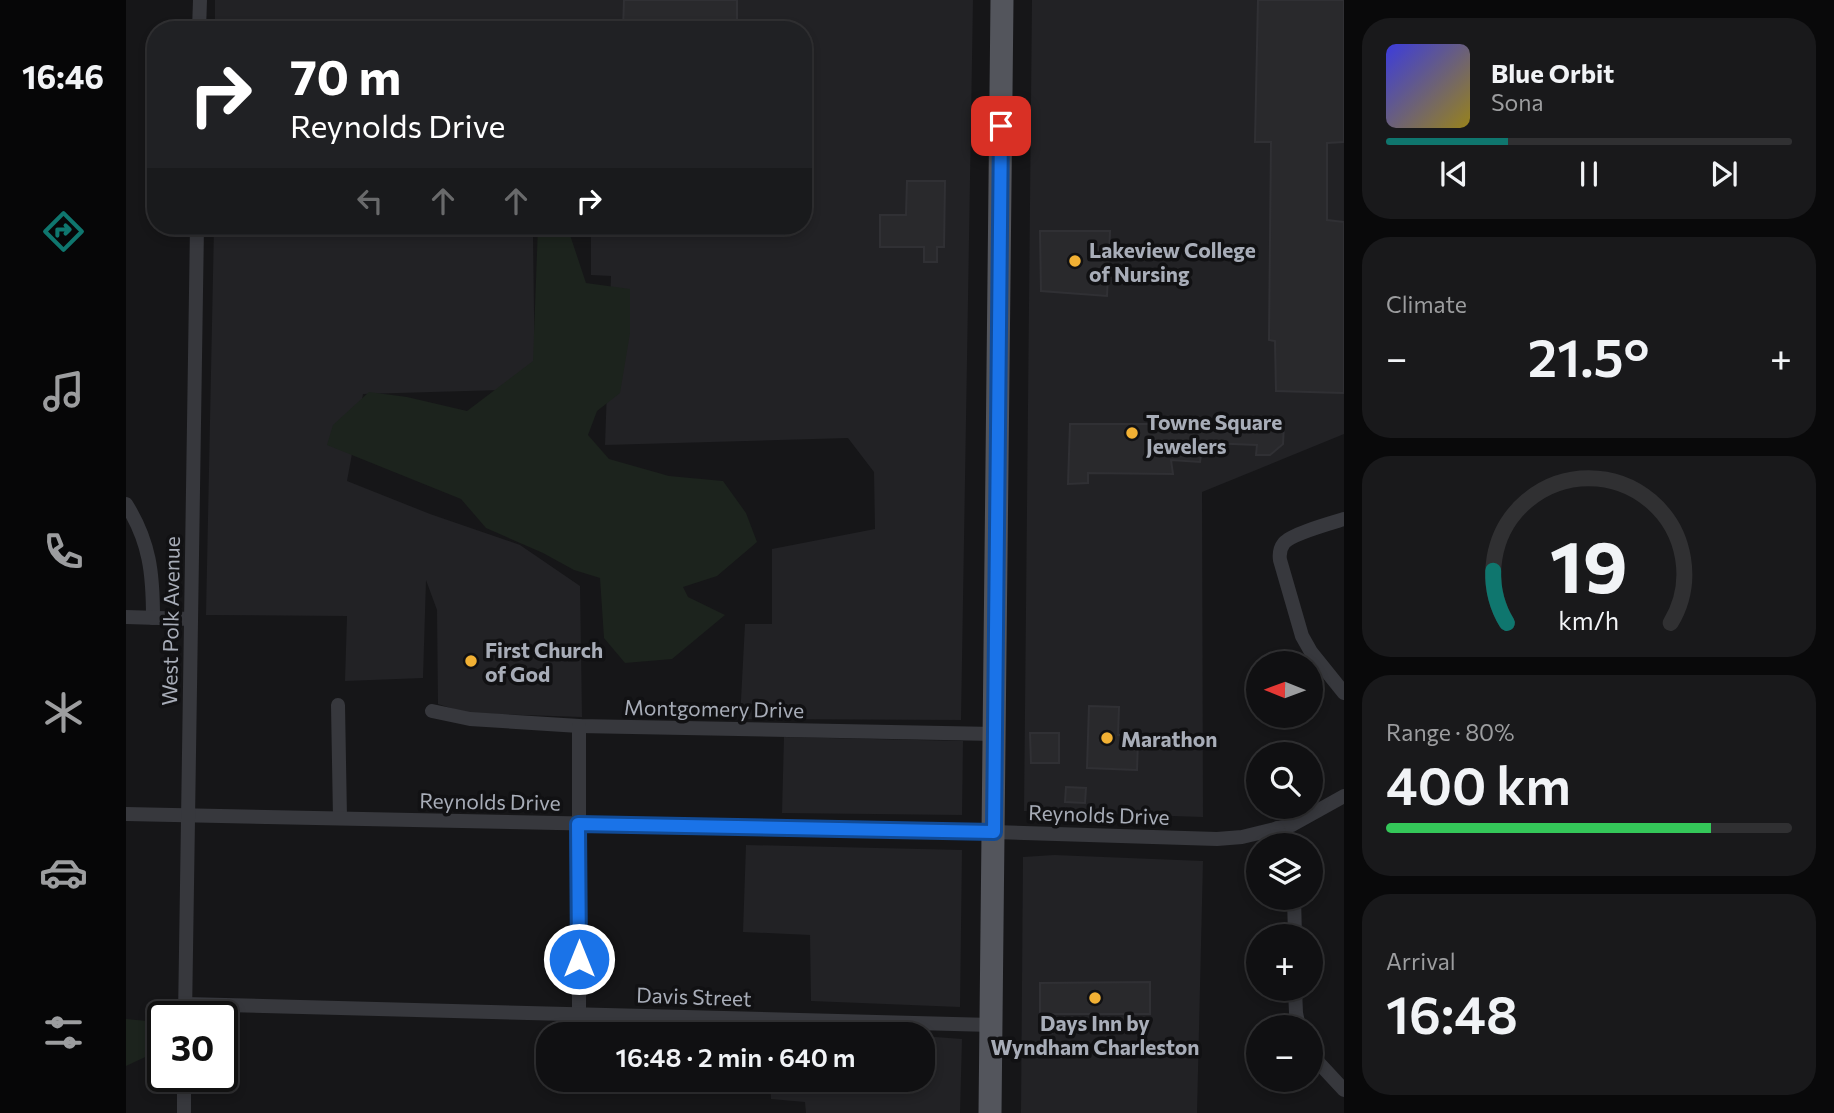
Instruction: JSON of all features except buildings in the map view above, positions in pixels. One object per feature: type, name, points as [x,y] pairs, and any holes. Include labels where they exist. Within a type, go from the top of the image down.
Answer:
[{"type":"main road","points":[[990,1113],[1002,0]]},
{"type":"street","points":[[199,21],[200,0]]},
{"type":"street","name":"West Polk Avenue","points":[[185,1001],[197,235]]},
{"type":"street","points":[[126,504],[139,526],[147,549],[152,571],[153,618]]},
{"type":"street","points":[[1344,519],[1287,540],[1279,551],[1302,636],[1311,652],[1344,693]]},
{"type":"street","points":[[126,617],[191,619]]},
{"type":"street","points":[[338,705],[340,818]]},
{"type":"street","name":"Montgomery Drive","points":[[432,712],[470,719],[579,726],[995,734]]},
{"type":"street","points":[[579,726],[579,1013]]},
{"type":"street","name":"Reynolds Drive","points":[[126,814],[1217,839],[1242,837],[1293,825],[1344,796]]},
{"type":"street","points":[[1277,828],[1279,833]]},
{"type":"street","name":"Davis Street","points":[[238,1010],[579,1013],[992,1025]]},
{"type":"street","points":[[1323,1067],[1344,1090]]},
{"type":"street","points":[[184,1092],[184,1113]]},
{"type":"shaded area","points":[[215,0],[973,0],[961,720],[740,719],[745,624],[772,624],[772,549],[875,529],[874,472],[848,438],[605,445],[611,276],[591,275],[591,235],[812,235],[812,21],[215,21]]},
{"type":"shaded area","points":[[1032,0],[1344,0],[1344,434],[1202,492],[1203,817],[1024,811]]},
{"type":"shaded area","points":[[214,235],[591,235],[533,236],[535,389],[363,394],[347,481],[430,514],[520,545],[580,586],[582,717],[466,713],[438,704],[437,610],[426,580],[423,678],[345,681],[347,616],[206,615]]},
{"type":"shaded area","points":[[538,235],[570,235],[586,283],[630,289],[630,333],[620,393],[597,411],[588,435],[609,459],[669,476],[723,481],[746,513],[757,542],[717,576],[683,587],[688,597],[725,615],[672,659],[625,663],[604,638],[600,578],[574,570],[486,528],[461,499],[327,445],[333,425],[369,392],[407,397],[467,411],[533,361]]},
{"type":"shaded area","points":[[784,737],[963,741],[962,815],[782,813]]},
{"type":"shaded area","points":[[746,845],[962,850],[960,1007],[811,1001],[810,935],[743,932]]},
{"type":"shaded area","points":[[1054,855],[1203,861],[1197,1113],[1021,1113],[1023,857]]},
{"type":"shaded area","points":[[126,1019],[147,1021],[147,1056],[126,1066]]},
{"type":"shaded area","points":[[935,1037],[962,1039],[960,1113],[806,1113],[805,1102],[771,1099],[771,1092],[935,1092]]},
{"type":"place","name":"Lakeview College of Nursing","points":[[1075,261]]},
{"type":"place","name":"Towne Square Jewelers","points":[[1132,433]]},
{"type":"place","name":"First Church of God","points":[[471,661]]},
{"type":"place","name":"Marathon","points":[[1107,738]]},
{"type":"place","name":"Days Inn by Wyndham Charleston","points":[[1095,998]]},
{"type":"route","points":[[579,959],[578,824],[994,832],[1001,126]]}]
